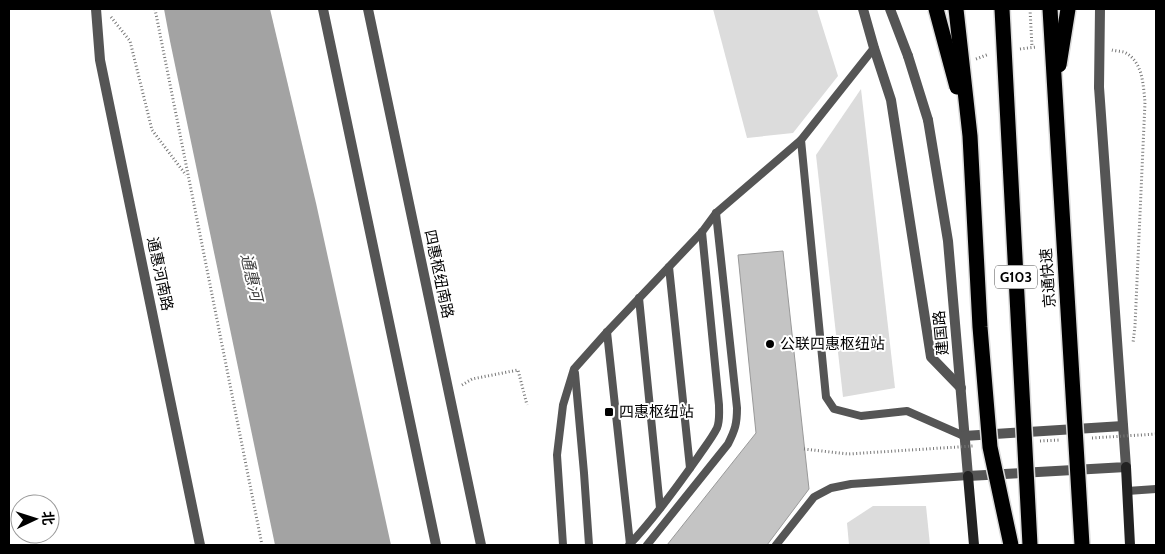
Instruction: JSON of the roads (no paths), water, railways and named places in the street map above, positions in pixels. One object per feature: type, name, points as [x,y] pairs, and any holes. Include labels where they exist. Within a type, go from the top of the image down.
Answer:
[{"type":"highway","points":[[936,9],[970,136]]},
{"type":"highway","points":[[956,9],[970,136],[980,327],[990,447],[1011,545]]},
{"type":"highway","name":"京通快速","points":[[1002,9],[1030,545]]},
{"type":"highway","name":"京通快速","points":[[1050,9],[1082,545]]},
{"type":"highway","points":[[1054,93],[1068,9]]},
{"type":"main road","points":[[1126,467],[1130,545]]},
{"type":"main road","name":"建国路","points":[[968,476],[974,545]]},
{"type":"street","name":"通惠河南路","points":[[96,9],[100,60],[200,545]]},
{"type":"street","points":[[323,9],[436,545]]},
{"type":"street","name":"四惠枢纽南路","points":[[368,9],[481,545]]},
{"type":"street","points":[[862,9],[891,100],[931,358],[960,388]]},
{"type":"street","name":"建国路","points":[[890,9],[908,56],[928,120],[948,240],[968,476]]},
{"type":"street","points":[[968,476],[1126,467],[1099,87],[1100,9]]},
{"type":"street","points":[[964,436],[1123,426]]},
{"type":"lane","points":[[563,545],[557,456],[563,406],[574,369],[702,232],[716,213],[801,140],[874,48]]},
{"type":"lane","points":[[801,140],[826,397],[834,409],[860,416],[907,411],[964,436]]},
{"type":"lane","points":[[647,545],[728,444],[737,421],[716,213]]},
{"type":"lane","points":[[630,545],[690,468],[713,435],[720,418],[702,232]]},
{"type":"lane","points":[[669,267],[690,468]]},
{"type":"lane","points":[[639,298],[660,508]]},
{"type":"lane","points":[[607,332],[630,545]]},
{"type":"lane","points":[[574,369],[589,545]]},
{"type":"lane","points":[[780,543],[814,497],[831,488],[851,484],[968,476]]},
{"type":"lane","points":[[1127,492],[1156,489]]},
{"type":"water","name":"通惠河","points":[[164,9],[270,9],[316,203],[391,545],[275,545]]},
{"type":"place","name":"公联四惠枢纽站","points":[[770,344]]},
{"type":"place","name":"四惠枢纽站","points":[[609,412]]}]
